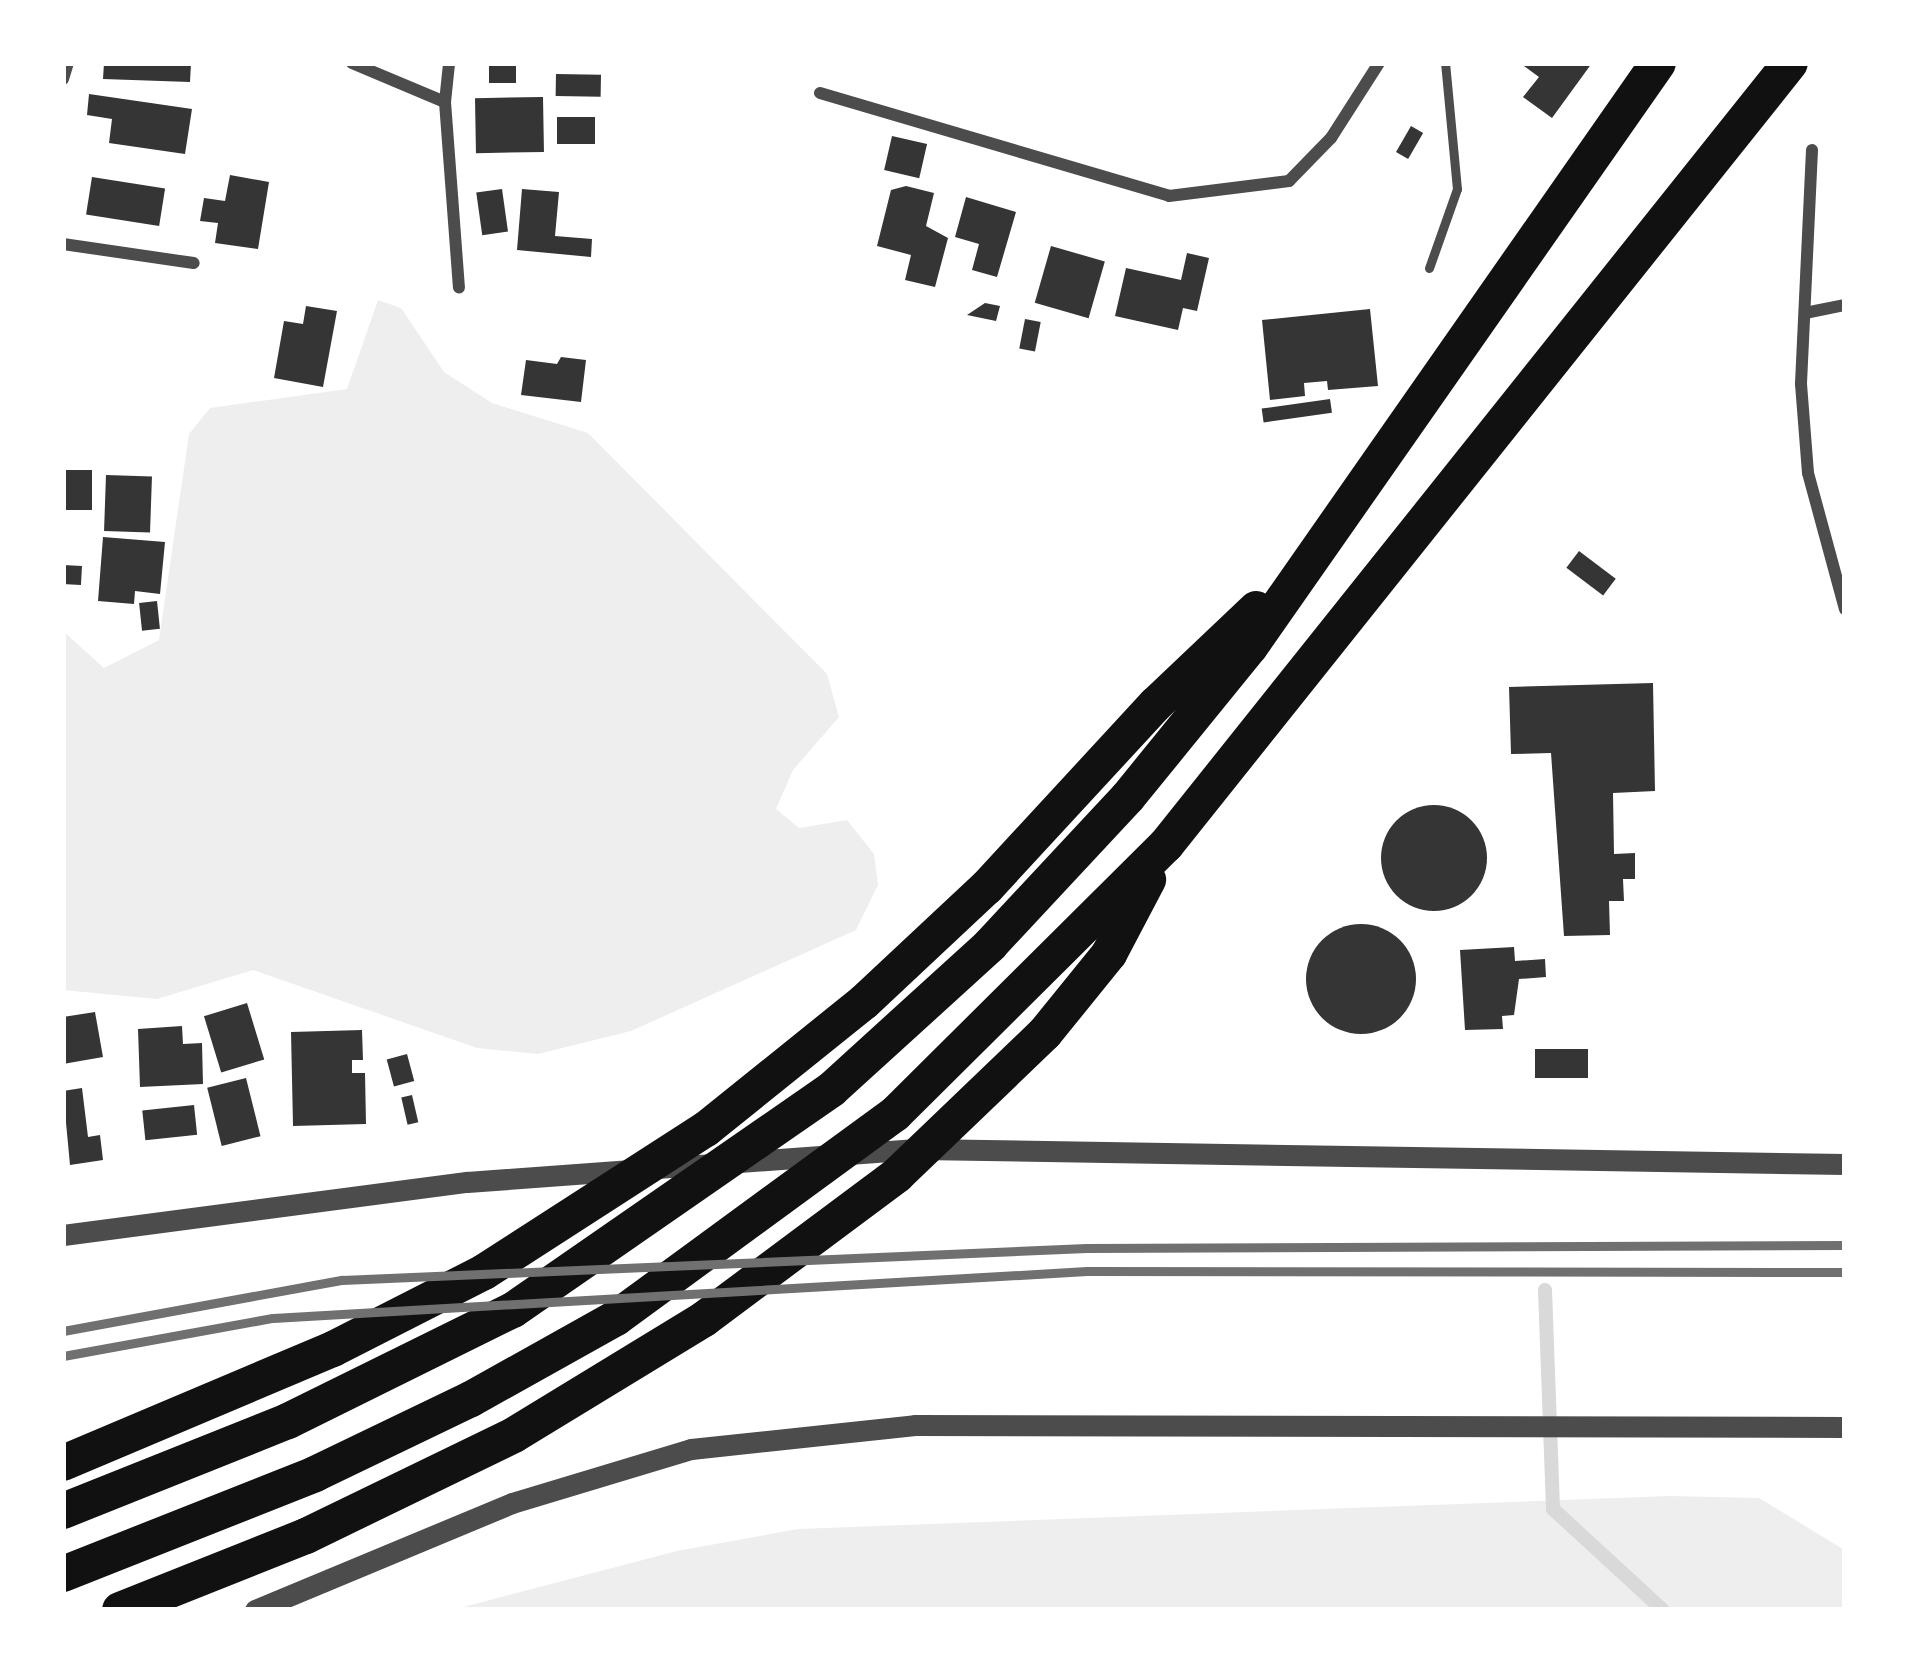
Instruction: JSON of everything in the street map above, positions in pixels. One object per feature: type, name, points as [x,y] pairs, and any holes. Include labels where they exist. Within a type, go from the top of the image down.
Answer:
[{"type":"highway","points":[[63,1511],[288,1421],[513,1310],[832,1089],[990,945],[1128,797],[1316,552],[1658,63]]},
{"type":"highway","points":[[63,1574],[315,1474],[472,1399],[616,1318],[895,1114],[1166,845],[1790,63]]},
{"type":"highway","points":[[63,1463],[333,1349],[484,1272],[706,1129],[864,1002],[987,887],[1156,704],[1316,552]]},
{"type":"highway","points":[[120,1610],[306,1536],[514,1435],[704,1319],[897,1175],[1045,1033],[1108,954],[1166,845]]},
{"type":"street","points":[[63,79],[68,63]]},
{"type":"street","points":[[352,63],[445,102]]},
{"type":"street","points":[[448,63],[445,102],[459,287]]},
{"type":"street","points":[[820,93],[1169,196],[1288,181],[1330,138],[1379,63]]},
{"type":"street","points":[[1812,149],[1805,313],[1808,473],[1845,609]]},
{"type":"street","points":[[63,244],[194,263]]},
{"type":"street","points":[[1805,313],[1845,305]]},
{"type":"street","points":[[63,1235],[467,1182],[920,1150],[1845,1164]]},
{"type":"street","points":[[255,1610],[512,1503],[691,1449],[915,1425],[1845,1427]]},
{"type":"lane","points":[[1430,268],[1457,189],[1445,63]]},
{"type":"shaded area","points":[[378,300],[401,308],[444,372],[492,403],[588,433],[827,674],[839,717],[793,770],[776,809],[799,828],[847,820],[874,854],[878,885],[856,930],[631,1031],[538,1054],[477,1048],[253,970],[157,999],[63,990],[63,631],[104,668],[159,640],[189,434],[210,408],[347,389]]},
{"type":"shaded area","points":[[1669,1496],[1759,1498],[1843,1549],[1845,1610],[452,1610],[677,1551],[798,1529]]},
{"type":"building","points":[[104,63],[191,63],[190,82],[103,79]]},
{"type":"building","points":[[1520,63],[1592,63],[1552,118],[1523,97],[1539,77]]},
{"type":"building","points":[[489,66],[516,66],[516,83],[489,83]]},
{"type":"building","points":[[556,74],[601,75],[601,97],[556,96]]},
{"type":"building","points":[[89,94],[192,109],[185,154],[109,143],[112,119],[87,115]]},
{"type":"building","points":[[543,97],[544,152],[476,153],[475,98]]},
{"type":"building","points":[[557,117],[595,117],[595,144],[557,144]]},
{"type":"building","points":[[1411,126],[1423,133],[1408,159],[1396,152]]},
{"type":"building","points":[[892,136],[927,144],[919,178],[884,170]]},
{"type":"building","points":[[230,175],[269,182],[258,249],[215,243],[218,223],[200,221],[204,198],[225,201]]},
{"type":"building","points":[[92,177],[165,189],[159,226],[86,215]]},
{"type":"building","points":[[906,186],[934,193],[926,226],[948,238],[935,287],[905,280],[911,255],[877,246],[891,190]]},
{"type":"building","points":[[502,189],[508,232],[482,235],[476,193]]},
{"type":"building","points":[[522,189],[559,192],[555,236],[592,239],[591,257],[517,250]]},
{"type":"building","points":[[966,197],[1016,212],[997,277],[972,270],[979,244],[955,237]]},
{"type":"building","points":[[1051,246],[1105,261],[1089,318],[1035,303]]},
{"type":"building","points":[[1187,253],[1209,258],[1197,311],[1183,308],[1178,330],[1115,316],[1126,268],[1181,280]]},
{"type":"building","points":[[985,303],[1000,306],[996,321],[967,315]]},
{"type":"building","points":[[306,306],[337,311],[323,387],[274,378],[284,321],[303,324]]},
{"type":"building","points":[[1370,309],[1378,386],[1328,390],[1327,381],[1304,383],[1305,396],[1270,400],[1262,320]]},
{"type":"building","points":[[1025,319],[1041,322],[1035,352],[1019,348]]},
{"type":"building","points":[[561,357],[586,360],[581,402],[521,395],[526,360],[557,364]]},
{"type":"building","points":[[1330,399],[1332,413],[1264,422],[1262,409]]},
{"type":"building","points":[[63,470],[92,470],[92,510],[63,510]]},
{"type":"building","points":[[106,475],[152,477],[150,533],[104,531]]},
{"type":"building","points":[[103,537],[165,542],[160,594],[135,591],[134,604],[98,601]]},
{"type":"building","points":[[1579,551],[1616,579],[1603,595],[1566,568]]},
{"type":"building","points":[[63,565],[82,566],[81,585],[63,584]]},
{"type":"building","points":[[157,601],[160,629],[142,631],[139,603]]},
{"type":"building","points":[[1653,683],[1655,791],[1613,793],[1614,854],[1635,853],[1635,879],[1623,879],[1624,901],[1609,901],[1610,935],[1564,936],[1551,753],[1511,754],[1509,687]]},
{"type":"building","points":[[1434,805],[1454,809],[1472,820],[1483,838],[1487,858],[1483,878],[1472,896],[1454,907],[1434,911],[1414,907],[1396,896],[1385,878],[1381,858],[1385,838],[1396,820],[1414,809]]},
{"type":"building","points":[[1361,924],[1382,928],[1400,940],[1412,958],[1416,979],[1412,1000],[1400,1018],[1382,1030],[1361,1034],[1340,1030],[1322,1018],[1310,1000],[1306,979],[1310,958],[1322,940],[1340,928]]},
{"type":"building","points":[[1514,947],[1515,961],[1545,959],[1546,977],[1519,979],[1514,1015],[1502,1016],[1503,1029],[1465,1030],[1460,950]]},
{"type":"building","points":[[247,1003],[264,1059],[221,1073],[204,1016]]},
{"type":"building","points":[[95,1012],[103,1057],[63,1064],[63,1017]]},
{"type":"building","points":[[182,1026],[183,1044],[202,1043],[203,1084],[140,1087],[138,1029]]},
{"type":"building","points":[[362,1030],[363,1060],[352,1060],[352,1073],[365,1073],[366,1124],[293,1126],[291,1032]]},
{"type":"building","points":[[1535,1049],[1588,1049],[1588,1078],[1535,1078]]},
{"type":"building","points":[[407,1054],[414,1081],[394,1086],[387,1059]]},
{"type":"building","points":[[246,1078],[261,1136],[222,1146],[207,1088]]},
{"type":"building","points":[[82,1088],[88,1137],[100,1135],[103,1160],[70,1165],[63,1091]]},
{"type":"building","points":[[412,1095],[418,1122],[408,1125],[401,1097]]},
{"type":"building","points":[[194,1105],[197,1135],[145,1140],[142,1110]]},
{"type":"waterway","points":[[1545,1290],[1553,1509],[1663,1610]]},
{"type":"railway","points":[[63,1331],[342,1280],[1086,1248],[1845,1245]]},
{"type":"railway","points":[[63,1356],[273,1318],[1087,1271],[1845,1272]]}]
